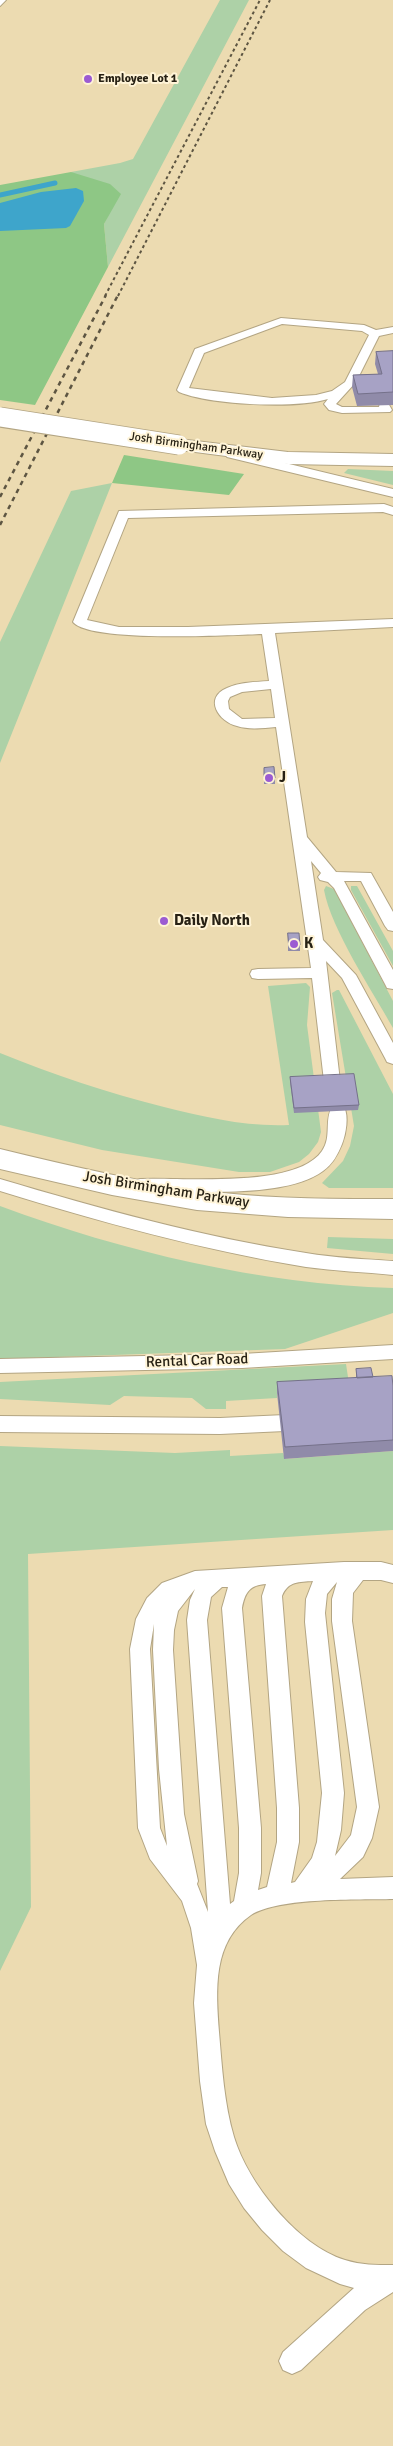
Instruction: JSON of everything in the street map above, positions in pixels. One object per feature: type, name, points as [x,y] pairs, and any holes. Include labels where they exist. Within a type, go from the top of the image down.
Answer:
[{"type":"main road","name":"Josh Birmingham Parkway","points":[[0,417],[210,450],[315,459],[393,460]]},
{"type":"main road","name":"Josh Birmingham Parkway","points":[[0,1159],[115,1185],[224,1203],[336,1209],[393,1209]]},
{"type":"lane","points":[[339,392],[301,400],[266,402],[183,390],[199,351],[276,322],[364,328],[375,334],[393,330]]},
{"type":"lane","points":[[375,334],[365,365],[356,368],[350,383],[339,392],[330,404],[338,410],[386,410],[384,405]]},
{"type":"lane","points":[[210,450],[393,493]]},
{"type":"lane","points":[[393,511],[384,508],[123,514],[80,622],[93,628],[117,630],[268,628],[393,623]]},
{"type":"lane","points":[[268,628],[316,941],[332,1080]]},
{"type":"lane","points":[[277,685],[244,687],[231,690],[223,697],[221,706],[224,714],[238,722],[283,722]]},
{"type":"lane","points":[[301,839],[340,886],[393,984]]},
{"type":"lane","points":[[307,878],[366,876],[393,926]]},
{"type":"lane","points":[[316,941],[348,975],[393,1058]]},
{"type":"lane","points":[[258,974],[320,973]]},
{"type":"lane","points":[[115,1185],[258,1184],[297,1178],[322,1163],[329,1156],[336,1143],[338,1111]]},
{"type":"lane","points":[[0,1184],[104,1217],[203,1240],[307,1260],[393,1268]]},
{"type":"lane","name":"Rental Car Road","points":[[0,1366],[242,1361],[393,1352]]},
{"type":"lane","points":[[0,1424],[220,1426],[286,1423]]},
{"type":"lane","points":[[392,2279],[351,2276],[317,2262],[289,2239],[252,2200],[227,2151],[213,2091],[205,2002],[207,1962],[202,1928],[178,1855],[173,1822],[164,1621],[171,1600],[195,1580],[380,1570],[393,1574]]},
{"type":"lane","points":[[207,1962],[221,1929],[244,1907],[286,1894],[329,1875],[354,1852],[366,1830],[368,1807],[341,1599],[346,1582],[359,1571]]},
{"type":"lane","points":[[286,1894],[316,1874],[328,1845],[333,1818],[334,1793],[315,1622],[315,1597],[319,1586],[334,1572]]},
{"type":"lane","points":[[286,1894],[288,1808],[272,1596],[277,1584],[290,1574]]},
{"type":"lane","points":[[244,1907],[250,1873],[250,1828],[232,1608],[240,1583],[253,1576]]},
{"type":"lane","points":[[221,1578],[207,1585],[200,1597],[197,1620],[221,1929]]},
{"type":"lane","points":[[286,1894],[393,1888]]},
{"type":"lane","points":[[292,2361],[356,2302],[392,2279]]},
{"type":"shaded area","points":[[0,0],[393,0],[393,2446],[0,2446]]},
{"type":"green space","points":[[220,0],[249,0],[108,267],[104,224],[111,209],[71,172],[133,159]]},
{"type":"green space","points":[[71,172],[110,184],[121,194],[104,224],[108,267],[35,405],[0,400],[0,185]]},
{"type":"green space","points":[[124,455],[244,474],[229,495],[112,483]]},
{"type":"green space","points":[[348,469],[393,471],[393,485],[344,473]]},
{"type":"green space","points":[[112,483],[0,763],[0,642],[71,491]]},
{"type":"green space","points":[[326,886],[334,889],[393,1001],[393,1028],[335,923],[324,890]]},
{"type":"green space","points":[[351,886],[357,886],[393,951],[393,966],[351,890]]},
{"type":"green space","points":[[306,983],[310,987],[307,1025],[321,1132],[318,1142],[309,1154],[299,1162],[270,1172],[239,1172],[102,1150],[0,1125],[0,1053],[81,1083],[164,1107],[241,1123],[289,1125],[268,986]]},
{"type":"green space","points":[[339,990],[393,1094],[393,1188],[329,1188],[322,1183],[343,1161],[350,1146],[354,1126],[332,993]]},
{"type":"green space","points":[[0,1206],[95,1238],[193,1263],[293,1280],[393,1288],[393,1313],[285,1349],[0,1359]]},
{"type":"green space","points":[[328,1237],[393,1239],[393,1254],[327,1248]]},
{"type":"green space","points":[[346,1364],[350,1390],[277,1393],[277,1398],[226,1401],[226,1409],[206,1409],[192,1398],[124,1396],[110,1405],[0,1399],[0,1382]]},
{"type":"green space","points":[[0,1446],[175,1453],[230,1450],[230,1456],[283,1453],[285,1459],[393,1451],[393,1530],[28,1554],[31,1907],[0,1971]]},
{"type":"water","points":[[76,188],[83,191],[84,201],[70,226],[66,228],[0,231],[0,203],[41,192]]},
{"type":"building","points":[[393,351],[393,392],[358,394],[353,375],[382,374],[376,352]]},
{"type":"building","points":[[274,767],[275,778],[264,779],[264,768]]},
{"type":"building","points":[[288,933],[299,933],[300,945],[289,945]]},
{"type":"building","points":[[354,1074],[359,1105],[294,1108],[290,1077]]},
{"type":"building","points":[[371,1368],[373,1377],[357,1378],[356,1369]]},
{"type":"building","points":[[392,1376],[393,1440],[285,1447],[277,1382]]},
{"type":"waterway","points":[[0,195],[55,183]]},
{"type":"railway","points":[[105,296],[260,0]]},
{"type":"railway","points":[[118,296],[270,0]]},
{"type":"railway","points":[[0,497],[106,295]]},
{"type":"railway","points":[[0,525],[118,295]]},
{"type":"place","name":"Employee Lot 1","points":[[88,79]]},
{"type":"place","name":"J","points":[[269,778]]},
{"type":"place","name":"Daily North","points":[[164,921]]},
{"type":"place","name":"K","points":[[294,944]]}]
